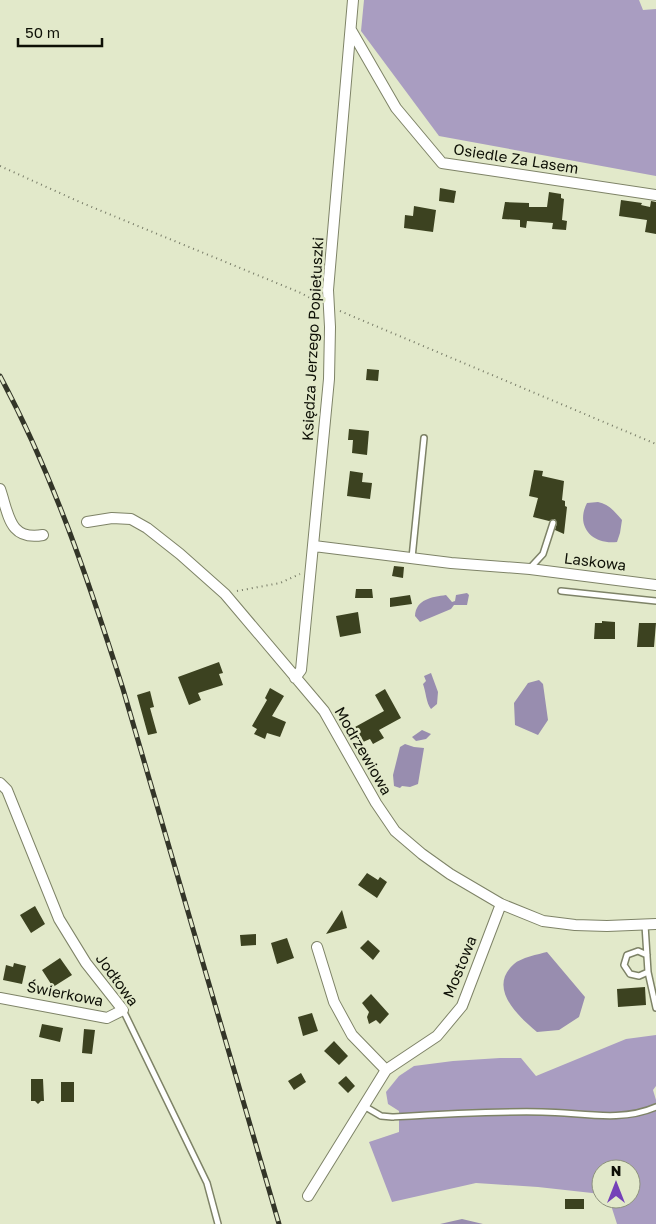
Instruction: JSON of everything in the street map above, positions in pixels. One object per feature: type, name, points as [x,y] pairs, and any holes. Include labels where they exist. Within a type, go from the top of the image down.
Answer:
[{"type":"street","name":"Księdza Jerzego Popiełuszki","points":[[295,678],[301,670],[329,378],[330,307],[328,290],[353,0]]},
{"type":"street","name":"Osiedle Za Lasem","points":[[350,30],[396,108],[442,163],[656,194]]},
{"type":"street","points":[[0,491],[13,527],[21,534],[32,537],[43,535]]},
{"type":"street","name":"Modrzewiowa","points":[[87,522],[112,518],[131,519],[147,528],[180,554],[225,594],[324,711],[376,803],[395,831],[450,874],[501,904],[543,921],[607,926],[656,924]]},
{"type":"street","name":"Laskowa","points":[[314,546],[451,563],[530,569],[656,585]]},
{"type":"street","name":"Jodłowa","points":[[0,783],[7,790],[59,919],[86,963],[123,1010]]},
{"type":"street","name":"Mostowa","points":[[308,1196],[386,1070],[437,1036],[462,1006],[501,904]]},
{"type":"street","points":[[317,947],[334,1002],[352,1035],[386,1070]]},
{"type":"street","name":"Świerkowa","points":[[0,998],[107,1018],[123,1010]]},
{"type":"lane","points":[[412,558],[424,438]]},
{"type":"lane","name":"Laskowa","points":[[530,569],[543,554],[553,523]]},
{"type":"lane","points":[[561,591],[656,601]]},
{"type":"lane","points":[[645,924],[648,972],[656,1008]]},
{"type":"lane","points":[[647,955],[638,951],[627,955],[624,965],[630,974],[639,976],[648,972]]},
{"type":"lane","name":"Jodłowa","points":[[123,1010],[207,1183],[218,1224]]},
{"type":"lane","points":[[364,1106],[381,1116],[392,1117],[484,1112],[544,1112],[590,1115],[626,1114],[656,1108]]},
{"type":"path","points":[[0,166],[82,203],[301,293],[320,307],[330,307],[656,444]]},
{"type":"path","points":[[225,594],[280,582],[312,569]]},
{"type":"shaded area","points":[[364,0],[639,0],[643,10],[656,9],[656,176],[439,136],[361,31]]},
{"type":"shaded area","points":[[598,502],[609,506],[622,520],[617,542],[608,542],[593,537],[585,526],[583,519],[587,503]]},
{"type":"shaded area","points":[[467,593],[469,595],[467,605],[454,605],[451,609],[420,622],[415,616],[418,606],[426,600],[446,595],[452,602],[455,601],[456,595]]},
{"type":"shaded area","points":[[431,673],[438,692],[437,704],[431,709],[423,684],[426,681],[424,676]]},
{"type":"shaded area","points":[[539,680],[543,684],[548,720],[538,735],[515,725],[514,703],[528,683]]},
{"type":"shaded area","points":[[422,730],[431,734],[426,739],[416,741],[412,737]]},
{"type":"shaded area","points":[[405,744],[424,748],[418,784],[410,787],[402,786],[400,788],[394,786],[393,775],[400,747]]},
{"type":"shaded area","points":[[547,952],[585,997],[579,1017],[559,1030],[537,1032],[514,1010],[508,1001],[504,992],[504,982],[506,973],[514,964],[530,956]]},
{"type":"shaded area","points":[[656,1035],[656,1086],[653,1090],[656,1100],[656,1224],[617,1224],[612,1209],[641,1209],[641,1159],[591,1159],[591,1193],[476,1183],[392,1202],[369,1142],[399,1132],[399,1111],[388,1104],[386,1092],[399,1076],[414,1066],[453,1061],[521,1058],[536,1076],[626,1039]]},
{"type":"shaded area","points":[[462,1219],[483,1224],[440,1224]]},
{"type":"building","points":[[440,188],[456,191],[454,203],[439,201]]},
{"type":"building","points":[[549,192],[561,194],[561,198],[564,199],[562,220],[567,221],[566,230],[552,229],[553,223],[527,221],[526,228],[520,227],[520,220],[502,219],[505,202],[529,203],[529,207],[547,207]]},
{"type":"building","points":[[621,200],[642,203],[641,205],[650,207],[651,201],[656,202],[656,234],[645,232],[647,220],[619,216]]},
{"type":"building","points":[[414,206],[436,210],[433,232],[404,228],[405,215],[413,216]]},
{"type":"building","points":[[367,369],[379,370],[378,381],[366,380]]},
{"type":"building","points":[[349,429],[369,431],[367,455],[352,453],[353,440],[348,440]]},
{"type":"building","points":[[534,470],[543,471],[542,476],[564,481],[562,500],[565,501],[565,506],[567,507],[564,534],[555,530],[557,523],[555,519],[549,521],[533,517],[538,498],[529,496]]},
{"type":"building","points":[[350,471],[363,473],[362,482],[372,483],[370,499],[347,496]]},
{"type":"building","points":[[394,566],[404,567],[403,578],[392,576]]},
{"type":"building","points":[[356,589],[372,589],[373,598],[355,598]]},
{"type":"building","points":[[410,595],[412,604],[390,607],[390,598]]},
{"type":"building","points":[[358,612],[361,633],[340,637],[336,616]]},
{"type":"building","points":[[602,621],[615,622],[615,639],[594,639],[595,623],[602,623]]},
{"type":"building","points":[[639,623],[656,623],[654,647],[637,647]]},
{"type":"building","points":[[219,662],[223,673],[219,674],[223,685],[198,693],[201,700],[189,705],[178,677]]},
{"type":"building","points":[[270,688],[284,696],[272,716],[286,722],[280,737],[267,733],[265,739],[254,734],[257,729],[252,726],[267,700],[265,698]]},
{"type":"building","points":[[385,689],[401,718],[379,730],[384,738],[373,744],[370,739],[363,742],[355,727],[384,711],[375,695]]},
{"type":"building","points":[[150,691],[154,707],[150,708],[157,733],[148,735],[137,695]]},
{"type":"building","points":[[367,873],[378,880],[380,877],[387,882],[377,898],[358,885]]},
{"type":"building","points":[[35,906],[45,924],[31,933],[20,915]]},
{"type":"building","points":[[342,910],[347,928],[326,934]]},
{"type":"building","points":[[256,934],[256,945],[241,946],[240,935]]},
{"type":"building","points":[[287,938],[294,958],[277,964],[271,943]]},
{"type":"building","points":[[368,940],[380,951],[373,960],[360,948]]},
{"type":"building","points":[[60,958],[72,975],[53,987],[42,970]]},
{"type":"building","points":[[14,963],[26,966],[22,984],[3,980],[6,965],[13,967]]},
{"type":"building","points":[[645,987],[646,1005],[618,1007],[617,989]]},
{"type":"building","points":[[371,994],[389,1014],[380,1024],[376,1020],[369,1024],[367,1017],[369,1012],[362,1003]]},
{"type":"building","points":[[312,1013],[318,1031],[303,1036],[298,1017]]},
{"type":"building","points":[[42,1024],[63,1028],[60,1042],[39,1037]]},
{"type":"building","points":[[84,1029],[95,1030],[92,1054],[82,1053]]},
{"type":"building","points":[[334,1041],[348,1056],[339,1065],[324,1051]]},
{"type":"building","points":[[301,1073],[306,1082],[294,1090],[288,1081]]},
{"type":"building","points":[[346,1076],[355,1086],[348,1093],[338,1083]]},
{"type":"building","points":[[31,1079],[43,1079],[44,1101],[38,1104],[35,1101],[31,1101]]},
{"type":"building","points":[[61,1082],[74,1082],[74,1102],[61,1102]]},
{"type":"building","points":[[565,1199],[584,1199],[584,1209],[565,1209]]},
{"type":"railway","points":[[0,376],[19,413],[53,490],[83,569],[110,649],[279,1224]]}]
